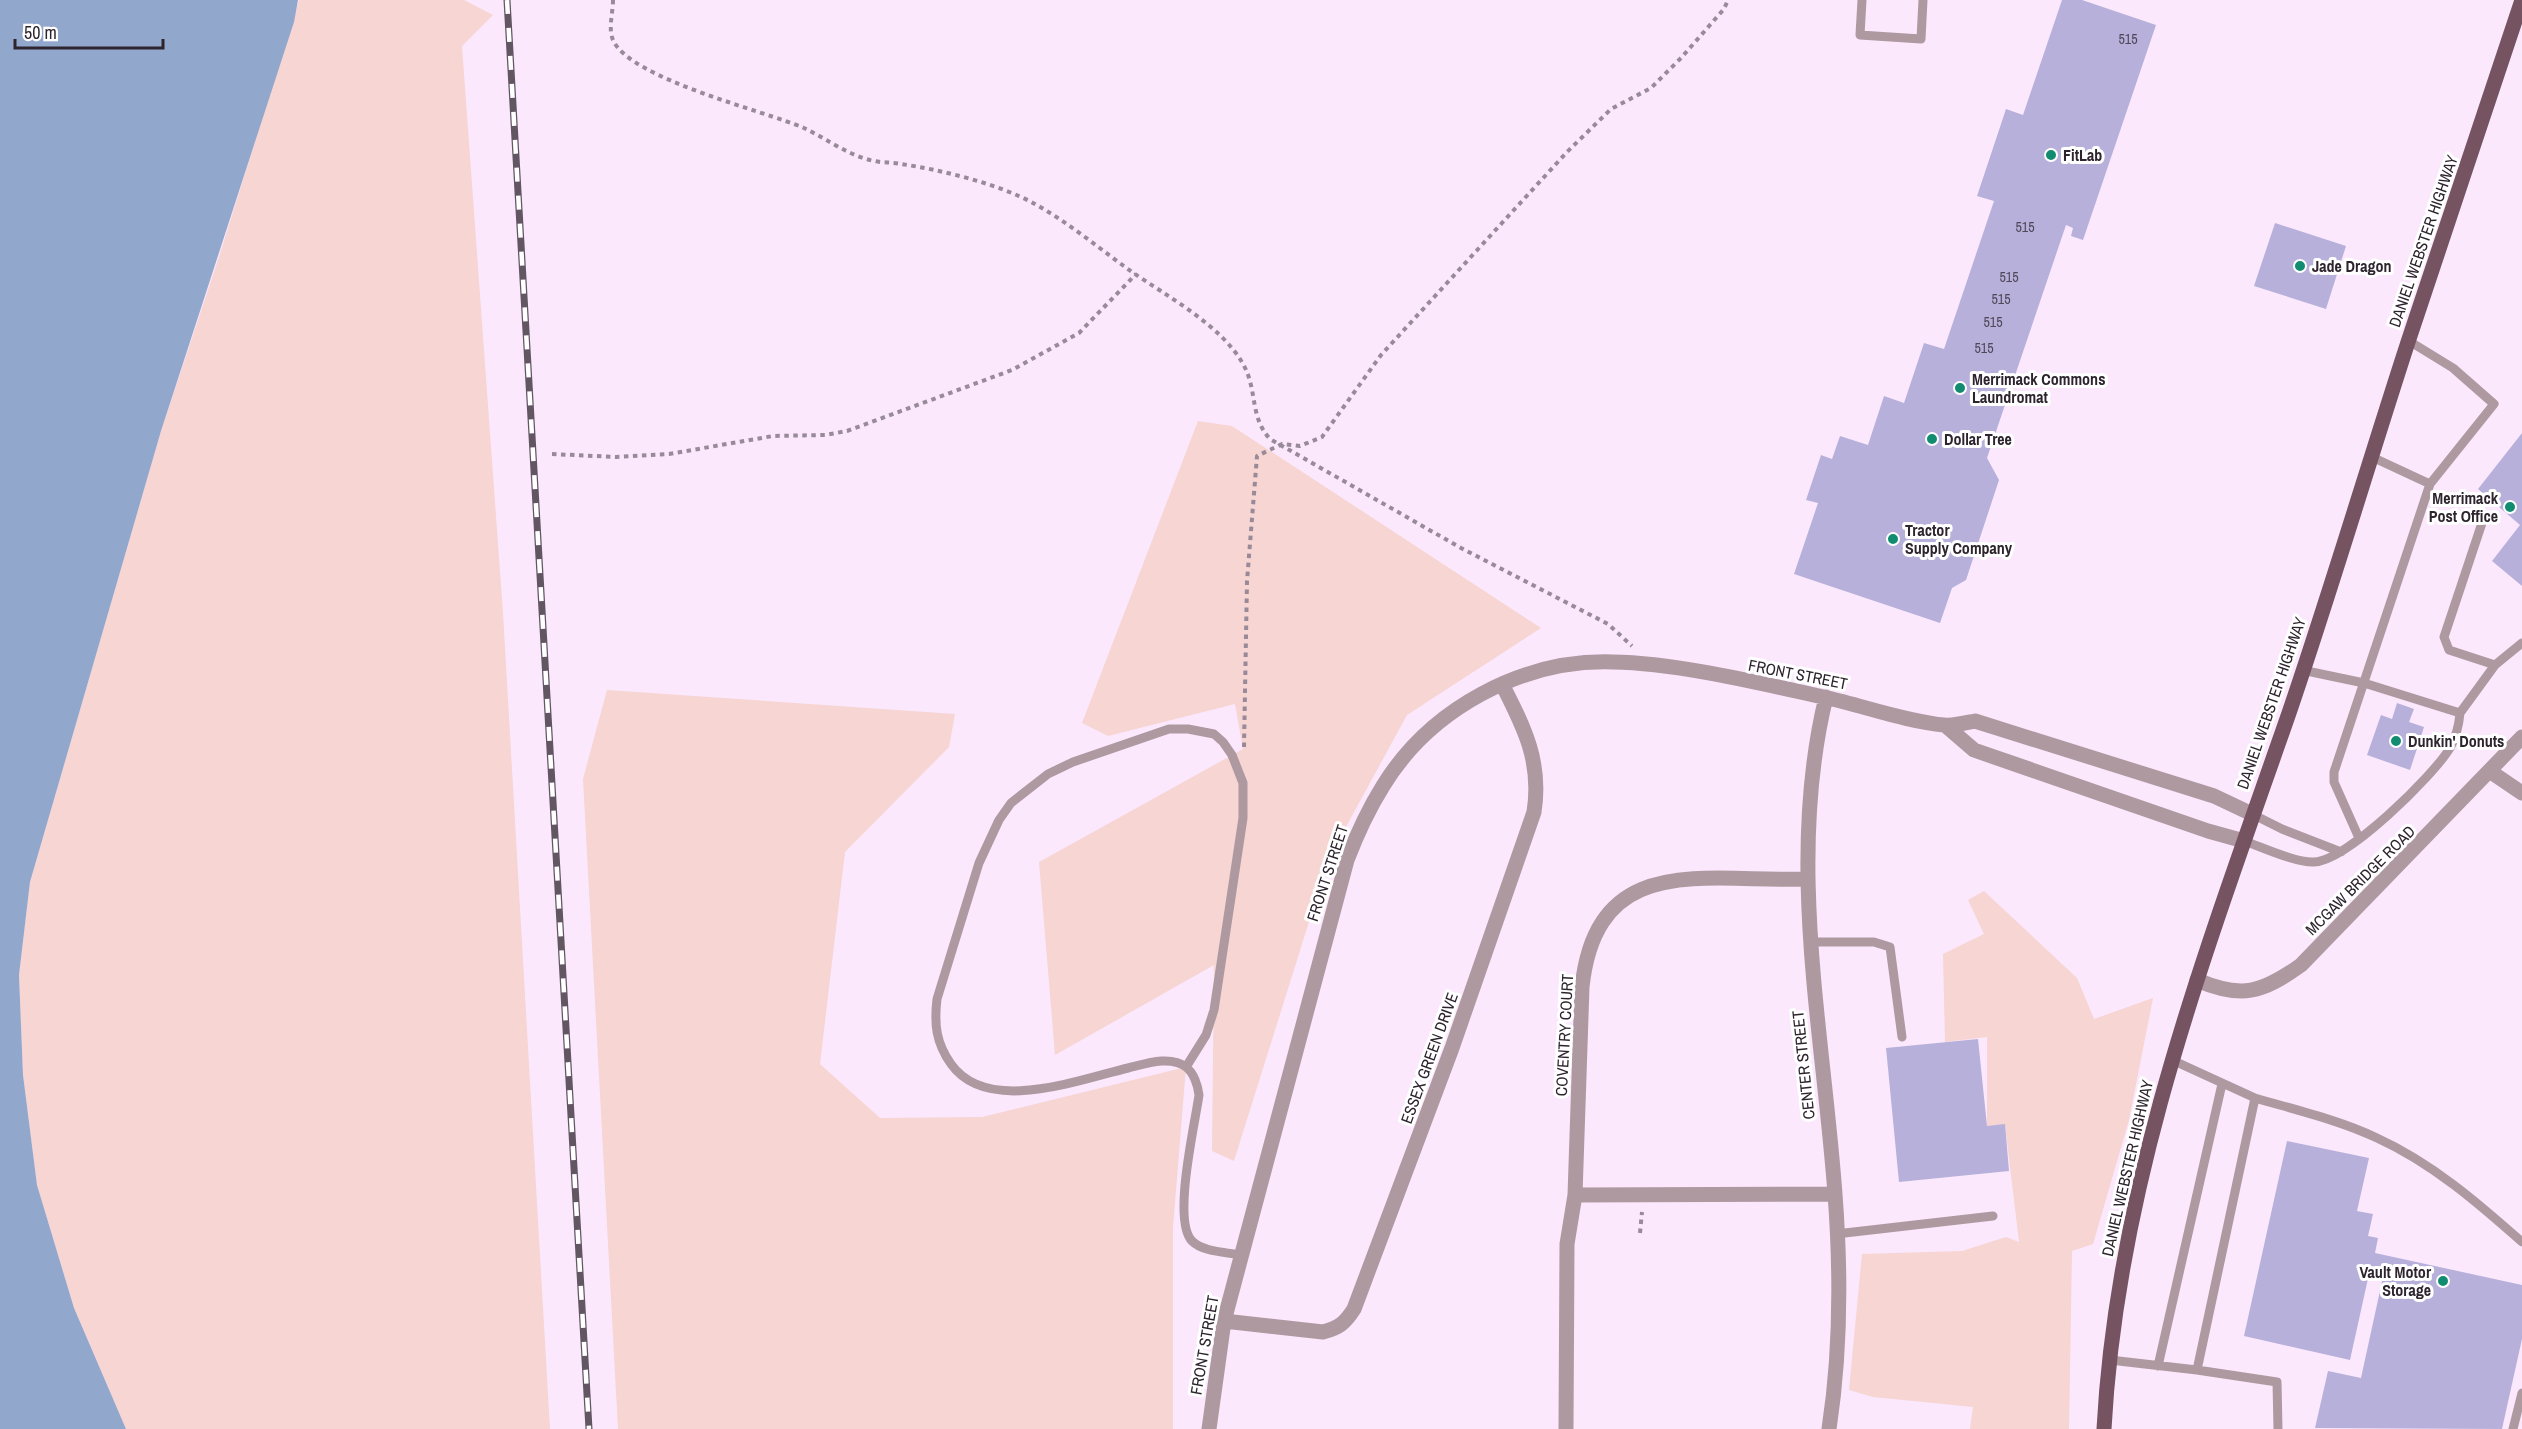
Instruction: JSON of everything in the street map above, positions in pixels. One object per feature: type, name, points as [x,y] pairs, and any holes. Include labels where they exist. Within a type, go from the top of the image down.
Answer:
[{"type":"main road","name":"DANIEL WEBSTER HIGHWAY","points":[[2104,1429],[2117,1294],[2145,1157],[2172,1060],[2522,0]]},
{"type":"street","name":"FRONT STREET","points":[[1209,1429],[1224,1322],[1240,1255],[1347,860],[1363,822],[1384,784],[1408,754],[1436,725],[1465,703],[1502,684],[1540,670],[1573,664],[1612,662],[1652,665],[1826,698],[1945,725],[1975,722],[2214,796],[2252,814]]},
{"type":"street","name":"ESSEX GREEN DRIVE","points":[[1224,1322],[1323,1332],[1338,1329],[1354,1309],[1452,1048],[1534,812],[1538,788],[1535,764],[1516,712],[1502,684]]},
{"type":"street","name":"CENTER STREET","points":[[1826,698],[1814,757],[1808,879],[1811,942],[1835,1194],[1839,1334],[1829,1429]]},
{"type":"street","points":[[1945,725],[1958,740],[1974,750],[2208,831],[2244,841]]},
{"type":"street","name":"MCGAW BRIDGE ROAD","points":[[2197,980],[2224,991],[2243,992],[2283,978],[2301,965],[2491,772],[2522,737]]},
{"type":"street","points":[[2491,772],[2522,793]]},
{"type":"street","name":"COVENTRY COURT","points":[[1566,1429],[1567,1244],[1575,1195],[1582,987],[1587,955],[1603,920],[1614,906],[1631,893],[1665,881],[1808,879]]},
{"type":"street","points":[[1575,1195],[1835,1194]]},
{"type":"lane","points":[[1862,0],[1860,35],[1921,39],[1923,0]]},
{"type":"lane","points":[[2359,838],[2334,782],[2334,772],[2430,484],[2494,404],[2453,368],[2409,342]]},
{"type":"lane","points":[[2372,457],[2430,484]]},
{"type":"lane","points":[[2483,520],[2444,637],[2449,650],[2495,665]]},
{"type":"lane","points":[[2244,841],[2312,862],[2341,852],[2405,801],[2437,766],[2455,738],[2460,713],[2495,665],[2522,643]]},
{"type":"lane","points":[[2302,670],[2364,683],[2460,713]]},
{"type":"lane","points":[[1186,1067],[1206,1035],[1214,1010],[1243,818],[1243,783],[1232,755],[1214,734],[1188,729],[1169,729],[1102,751],[1048,774],[1011,803],[989,839],[937,999],[934,1020],[937,1039],[955,1070],[974,1084],[997,1092],[1027,1091],[1147,1063],[1169,1061],[1186,1067],[1197,1083],[1199,1095],[1183,1197],[1185,1227],[1191,1240],[1203,1248],[1240,1255]]},
{"type":"lane","points":[[2252,814],[2282,830],[2341,852]]},
{"type":"lane","points":[[1811,942],[1874,942],[1890,947],[1902,1037]]},
{"type":"lane","points":[[2172,1060],[2255,1098],[2351,1128],[2414,1158],[2483,1208],[2522,1242]]},
{"type":"lane","points":[[2158,1366],[2222,1084]]},
{"type":"lane","points":[[2197,1370],[2255,1098]]},
{"type":"lane","points":[[1836,1234],[1993,1216]]},
{"type":"lane","points":[[2110,1360],[2277,1382],[2278,1429]]},
{"type":"lane","points":[[2513,1429],[2522,1393]]},
{"type":"path","points":[[613,0],[611,29],[614,41],[624,53],[641,66],[747,110],[805,129],[858,156],[874,161],[939,171],[1034,203],[1136,274],[1226,342],[1243,364],[1249,380],[1259,426],[1270,439],[1461,548],[1608,624],[1652,665]]},
{"type":"path","points":[[1243,783],[1247,581],[1257,456],[1282,444],[1300,446],[1322,437],[1381,355],[1568,152],[1611,109],[1651,88],[1724,9],[1728,0]]},
{"type":"path","points":[[552,454],[616,457],[669,454],[750,439],[825,435],[847,431],[1012,370],[1079,333],[1136,274]]},
{"type":"path","points":[[1640,1233],[1642,1212]]},
{"type":"shaded area","points":[[299,0],[464,0],[493,15],[462,46],[503,613],[550,1429],[126,1429],[74,1308],[37,1185],[23,1075],[19,975],[30,882],[161,431],[219,257]]},
{"type":"shaded area","points":[[1198,421],[1232,426],[1541,628],[1407,715],[1329,858],[1234,1161],[1212,1151],[1214,965],[1055,1055],[1039,862],[1243,749],[1235,704],[1108,736],[1082,723]]},
{"type":"shaded area","points":[[607,690],[955,714],[949,747],[845,852],[820,1064],[880,1118],[982,1117],[1186,1067],[1173,1227],[1173,1429],[618,1429],[583,779]]},
{"type":"shaded area","points":[[1984,891],[2077,978],[2094,1019],[2153,998],[2129,1120],[2093,1244],[2072,1251],[2069,1429],[1970,1429],[1973,1407],[1873,1397],[1849,1390],[1862,1254],[1962,1251],[2006,1237],[2019,1242],[2005,1125],[1987,1126],[1987,1037],[1945,1042],[1943,954],[1984,934],[1968,900]]},
{"type":"water","points":[[0,0],[298,0],[294,22],[161,431],[30,882],[19,975],[23,1075],[37,1185],[74,1308],[126,1429],[0,1429]]},
{"type":"building","points":[[2062,0],[2082,0],[2156,25],[2083,240],[2071,236],[2073,228],[2066,225],[1987,458],[1999,480],[1966,580],[1952,588],[1940,623],[1794,574],[1818,503],[1806,500],[1821,455],[1832,459],[1840,436],[1868,445],[1884,396],[1904,403],[1924,343],[1944,349],[1994,201],[1977,196],[2006,109],[2023,115]]},
{"type":"building","name":"Jade Dragon","points":[[2275,223],[2346,246],[2326,309],[2254,286]]},
{"type":"building","name":"Merrimack Post Office","points":[[2522,433],[2522,586],[2492,561],[2520,525],[2478,489]]},
{"type":"building","name":"Dunkin' Donuts","points":[[2397,703],[2414,709],[2409,722],[2424,727],[2410,770],[2367,755],[2381,715],[2392,719]]},
{"type":"building","points":[[1978,1039],[1987,1126],[2005,1124],[2009,1171],[1899,1182],[1886,1048]]},
{"type":"building","name":"Vault Motor Storage","points":[[2287,1141],[2369,1158],[2357,1211],[2373,1214],[2368,1236],[2378,1238],[2375,1253],[2522,1285],[2522,1339],[2502,1429],[2315,1428],[2328,1371],[2361,1378],[2383,1277],[2369,1274],[2350,1360],[2244,1336]]},
{"type":"railway","points":[[507,0],[589,1429]]},
{"type":"place","name":"FitLab","points":[[2051,155]]},
{"type":"place","name":"Jade Dragon","points":[[2300,266]]},
{"type":"place","name":"Merrimack Commons Laundromat","points":[[1960,388]]},
{"type":"place","name":"Dollar Tree","points":[[1932,439]]},
{"type":"place","name":"Merrimack Post Office","points":[[2510,507]]},
{"type":"place","name":"Tractor Supply Company","points":[[1893,539]]},
{"type":"place","name":"Dunkin' Donuts","points":[[2396,741]]},
{"type":"place","name":"Vault Motor Storage","points":[[2443,1281]]}]
